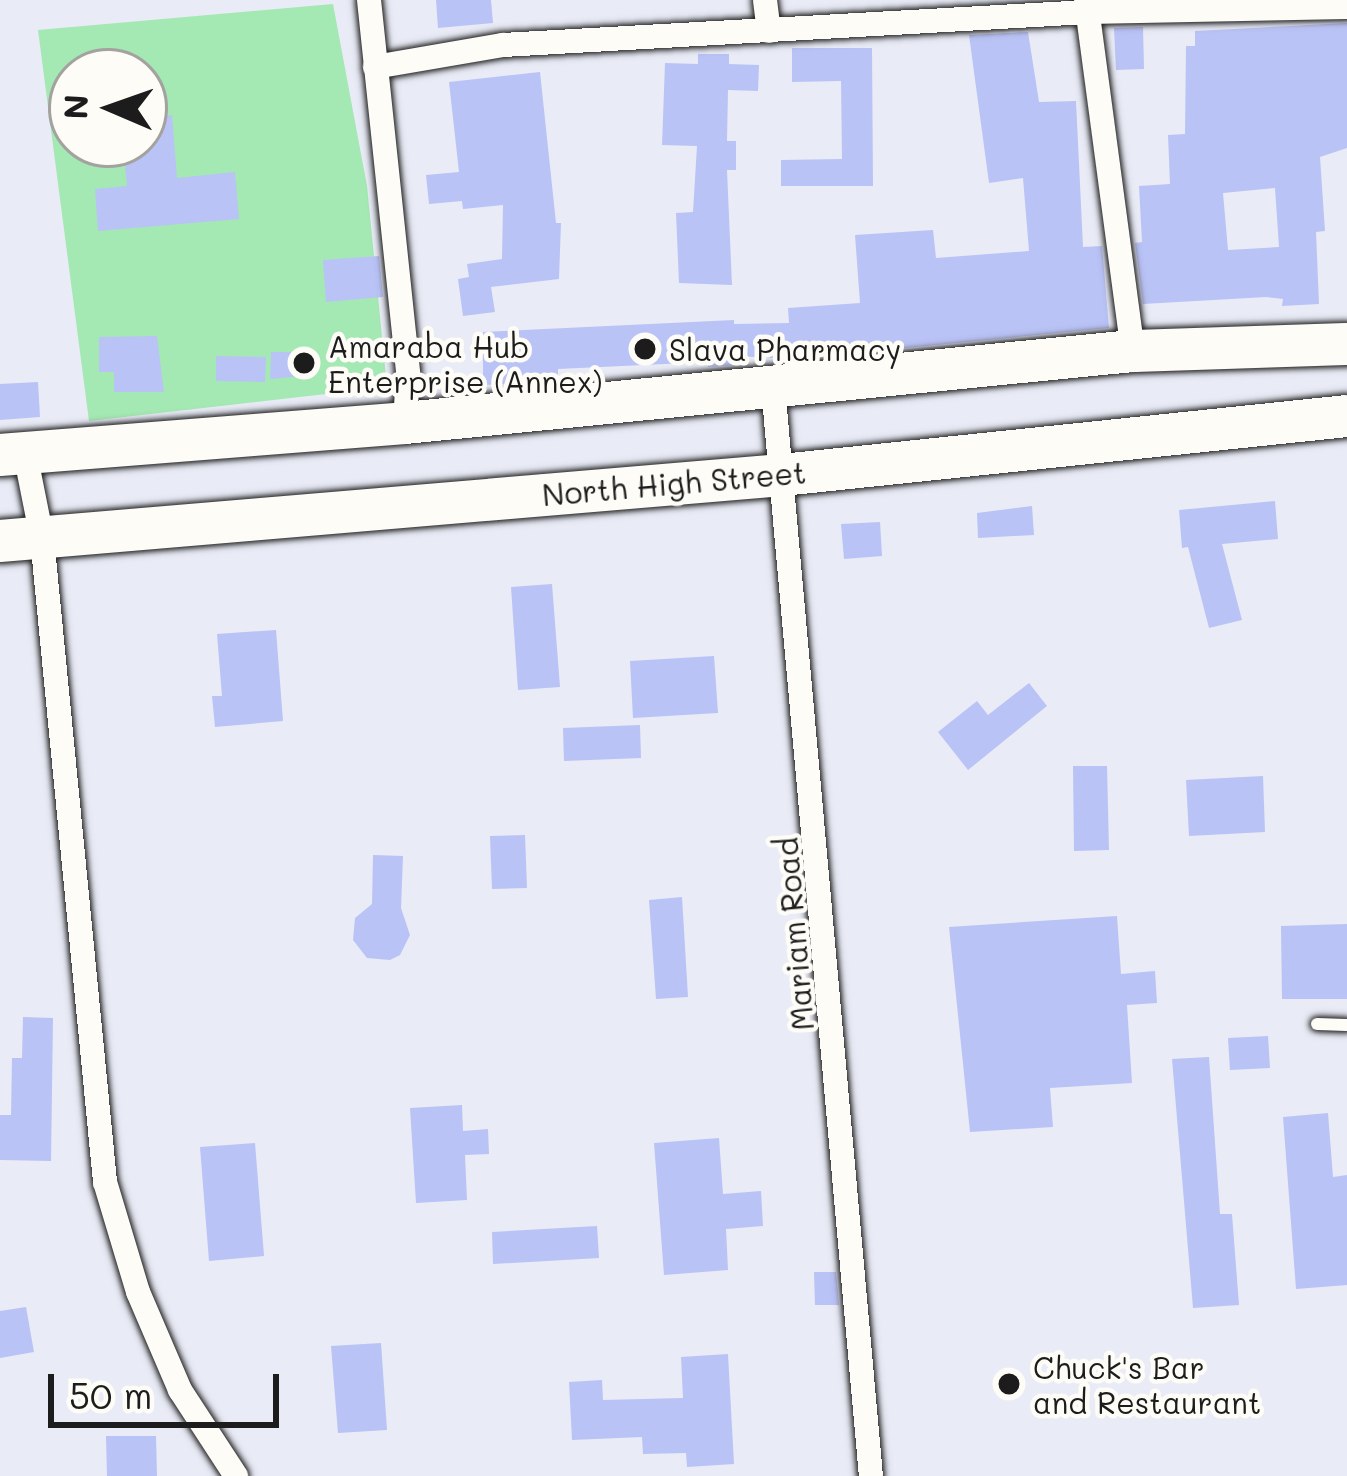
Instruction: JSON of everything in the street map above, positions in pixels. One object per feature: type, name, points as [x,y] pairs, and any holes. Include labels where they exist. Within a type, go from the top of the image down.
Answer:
[{"type":"highway","points":[[13,454],[405,424],[1133,351],[1347,344]]},
{"type":"highway","name":"North High Street","points":[[0,542],[782,475],[1347,416]]},
{"type":"street","points":[[369,0],[408,373],[405,424]]},
{"type":"street","points":[[765,0],[769,31]]},
{"type":"street","points":[[375,67],[503,45],[769,31],[1087,6],[1347,7]]},
{"type":"street","points":[[1087,6],[1133,351]]},
{"type":"street","name":"Mariam Road","points":[[773,387],[871,1476]]},
{"type":"street","points":[[13,454],[42,538],[105,1182],[180,1390],[230,1473]]},
{"type":"lane","points":[[1317,1024],[1347,1025]]},
{"type":"green space","points":[[333,4],[367,186],[387,387],[89,421],[56,168],[168,168],[168,48],[48,48],[48,107],[38,30]]},
{"type":"building","points":[[436,0],[491,0],[493,23],[438,28]]},
{"type":"building","points":[[1347,23],[1347,148],[1320,157],[1325,231],[1316,232],[1319,304],[1282,306],[1283,299],[1266,297],[1143,304],[1135,243],[1142,242],[1139,186],[1170,184],[1168,135],[1185,134],[1186,46],[1195,46],[1195,31]],"holes":[[[1275,188],[1279,247],[1228,250],[1223,193]]]},
{"type":"building","points":[[1143,27],[1144,69],[1116,70],[1114,28]]},
{"type":"building","points":[[1028,32],[1039,102],[1076,101],[1083,247],[1102,246],[1109,328],[792,359],[736,356],[736,365],[708,367],[708,362],[558,369],[558,382],[483,385],[483,332],[734,320],[734,324],[789,323],[788,308],[860,303],[855,235],[933,230],[936,258],[1029,251],[1023,178],[989,183],[969,35]]},
{"type":"building","points":[[792,48],[872,48],[873,186],[781,186],[781,160],[842,159],[841,81],[792,82]]},
{"type":"building","points":[[698,54],[729,54],[729,64],[759,65],[758,91],[728,90],[727,141],[736,141],[736,170],[727,170],[732,285],[679,283],[676,213],[693,212],[697,146],[662,145],[665,63],[698,64]]},
{"type":"building","points":[[540,72],[556,223],[561,223],[559,279],[491,287],[495,312],[463,316],[458,279],[469,277],[467,264],[502,259],[503,205],[463,209],[462,201],[429,204],[426,175],[459,172],[449,82]]},
{"type":"building","points":[[168,115],[172,115],[177,178],[235,172],[239,219],[98,231],[95,189],[127,186],[125,168],[168,168]]},
{"type":"building","points":[[379,256],[383,297],[326,302],[323,260]]},
{"type":"building","points":[[157,336],[164,392],[114,392],[114,372],[99,372],[99,337]]},
{"type":"building","points":[[271,352],[313,352],[314,375],[270,379]]},
{"type":"building","points":[[216,356],[266,357],[265,382],[216,381]]},
{"type":"building","points":[[38,382],[40,417],[0,420],[0,384]]},
{"type":"building","points":[[1275,501],[1278,539],[1222,544],[1242,620],[1209,628],[1188,547],[1182,548],[1179,510]]},
{"type":"building","points":[[1032,506],[1034,535],[978,538],[977,513]]},
{"type":"building","points":[[880,522],[882,556],[844,559],[841,524]]},
{"type":"building","points":[[552,584],[560,687],[518,690],[511,587]]},
{"type":"building","points":[[276,630],[283,721],[215,727],[212,696],[222,696],[217,634]]},
{"type":"building","points":[[714,656],[718,713],[633,718],[630,661]]},
{"type":"building","points":[[1029,683],[1047,706],[968,770],[938,732],[977,701],[988,715]]},
{"type":"building","points":[[640,725],[641,758],[564,761],[563,728]]},
{"type":"building","points":[[1073,766],[1107,766],[1109,850],[1074,851]]},
{"type":"building","points":[[1263,776],[1265,832],[1189,836],[1186,780]]},
{"type":"building","points":[[525,835],[527,888],[492,889],[490,836]]},
{"type":"building","points":[[373,855],[403,856],[401,908],[410,935],[400,955],[390,960],[367,958],[353,940],[355,918],[372,904]]},
{"type":"building","points":[[682,897],[688,997],[656,999],[649,900]]},
{"type":"building","points":[[1117,916],[1121,974],[1155,971],[1157,1003],[1127,1005],[1132,1083],[1050,1088],[1053,1127],[970,1132],[949,927]]},
{"type":"building","points":[[1347,924],[1347,999],[1282,999],[1281,926]]},
{"type":"building","points":[[23,1017],[53,1018],[51,1161],[0,1160],[0,1115],[11,1115],[12,1058],[22,1058]]},
{"type":"building","points":[[1268,1036],[1270,1068],[1230,1070],[1228,1038]]},
{"type":"building","points":[[1209,1057],[1220,1214],[1232,1214],[1239,1305],[1193,1308],[1172,1059]]},
{"type":"building","points":[[462,1105],[463,1131],[488,1129],[489,1154],[465,1155],[467,1200],[416,1203],[410,1108]]},
{"type":"building","points":[[1328,1113],[1333,1177],[1347,1175],[1347,1285],[1296,1289],[1283,1117]]},
{"type":"building","points":[[719,1138],[723,1194],[761,1191],[763,1226],[726,1229],[728,1270],[664,1275],[654,1143]]},
{"type":"building","points":[[255,1143],[264,1256],[209,1261],[200,1147]]},
{"type":"building","points":[[597,1226],[599,1258],[493,1264],[492,1232]]},
{"type":"building","points":[[814,1272],[836,1272],[839,1305],[815,1305]]},
{"type":"building","points":[[26,1307],[34,1352],[0,1358],[0,1311]]},
{"type":"building","points":[[381,1343],[387,1430],[338,1433],[331,1346]]},
{"type":"building","points":[[728,1354],[734,1464],[687,1467],[686,1453],[643,1454],[642,1437],[572,1440],[569,1382],[602,1380],[603,1400],[683,1398],[681,1357]]},
{"type":"building","points":[[106,1436],[156,1436],[157,1476],[107,1476]]},
{"type":"place","name":"Slava Pharmacy","points":[[645,349]]},
{"type":"place","name":"Amaraba Hub Enterprise (Annex)","points":[[304,363]]},
{"type":"place","name":"Chuck's Bar and Restaurant","points":[[1009,1384]]}]
